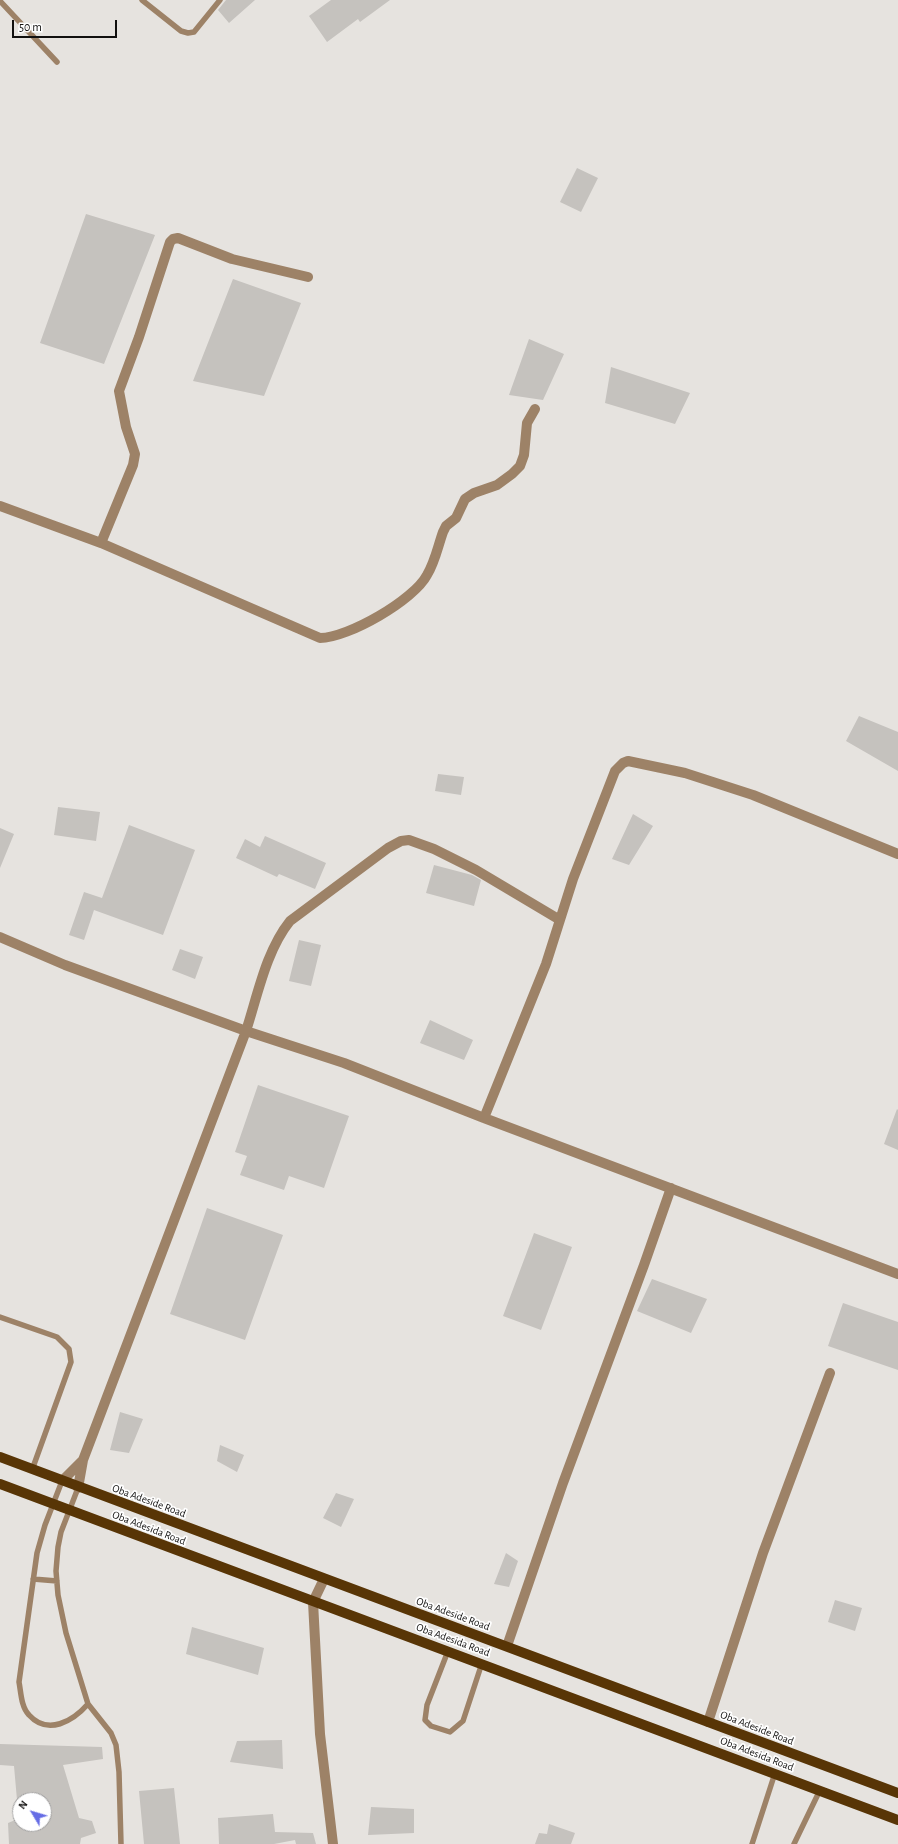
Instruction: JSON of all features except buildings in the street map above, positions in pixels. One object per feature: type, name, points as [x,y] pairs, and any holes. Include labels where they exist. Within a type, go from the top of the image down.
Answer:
[{"type":"main road","name":"Oba Adeside Road","points":[[0,1457],[78,1488],[898,1793]]},
{"type":"main road","name":"Oba Adesida Road","points":[[0,1484],[313,1602],[482,1663],[898,1820]]},
{"type":"street","points":[[101,543],[133,465],[135,454],[126,427],[119,391],[173,239],[178,238],[232,259],[308,277]]},
{"type":"street","points":[[0,506],[101,543],[320,638],[331,638],[349,632],[394,606],[414,590],[427,576],[443,532],[456,518],[465,499],[474,493],[503,481],[520,466],[524,455],[527,423],[535,409]]},
{"type":"street","points":[[484,1118],[546,964],[573,880],[615,771],[623,764],[628,762],[685,773],[753,795],[898,854]]},
{"type":"street","points":[[78,1488],[83,1460],[246,1031],[269,960],[282,932],[290,921],[388,848],[401,841],[409,840],[434,849],[476,870],[560,920]]},
{"type":"street","points":[[0,937],[65,965],[246,1031],[344,1063],[484,1118],[898,1274]]},
{"type":"street","points":[[506,1646],[563,1482],[644,1265],[671,1188]]},
{"type":"street","points":[[708,1722],[763,1552],[830,1372]]},
{"type":"street","points":[[62,1481],[83,1460]]},
{"type":"street","points":[[324,1579],[313,1602],[320,1734],[333,1844]]},
{"type":"lane","points":[[142,0],[181,31],[188,33],[194,32],[220,0]]},
{"type":"lane","points":[[0,1],[57,62]]},
{"type":"lane","points":[[0,1317],[57,1337],[69,1349],[71,1362],[32,1470]]},
{"type":"lane","points":[[62,1481],[37,1553],[19,1682],[22,1701],[28,1715],[40,1723],[56,1726],[78,1715],[88,1704]]},
{"type":"lane","points":[[78,1488],[69,1510],[58,1547],[58,1595],[66,1633],[88,1704],[111,1733],[116,1745],[119,1772],[121,1844]]},
{"type":"lane","points":[[34,1580],[57,1581]]},
{"type":"lane","points":[[448,1651],[427,1705],[425,1720],[431,1726],[450,1732],[463,1721],[482,1663]]},
{"type":"lane","points":[[752,1844],[775,1773]]},
{"type":"lane","points":[[794,1844],[820,1790]]}]
